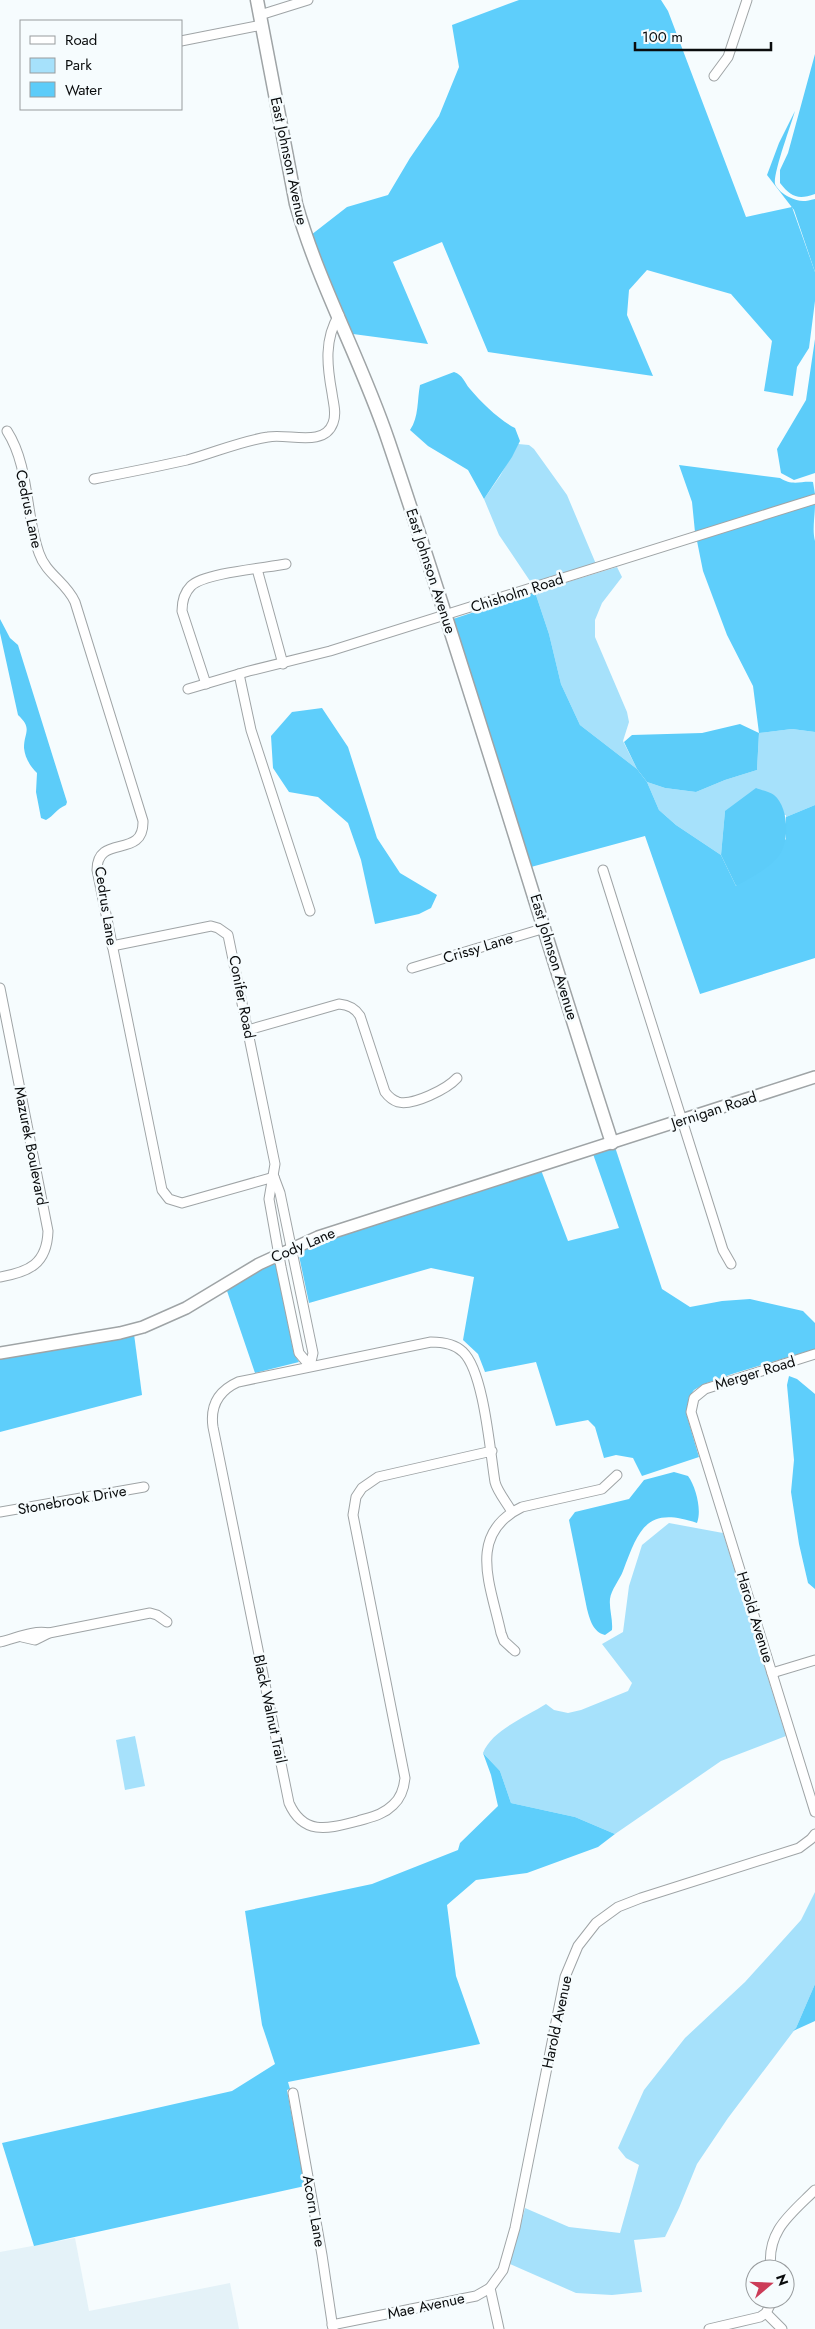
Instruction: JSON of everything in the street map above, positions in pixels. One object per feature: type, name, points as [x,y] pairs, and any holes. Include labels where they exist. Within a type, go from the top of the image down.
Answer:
[{"type":"main road","name":"East Johnson Avenue","points":[[257,0],[296,204],[314,258],[339,315],[388,440],[446,616],[612,1143]]},
{"type":"street","points":[[182,41],[261,20],[308,0]]},
{"type":"street","points":[[714,76],[728,57],[747,0]]},
{"type":"street","points":[[94,479],[188,459],[267,437],[307,438],[324,434],[330,429],[335,415],[328,356],[331,331],[339,315]]},
{"type":"street","name":"Cedrus Lane","points":[[7,431],[17,450],[38,552],[48,570],[65,584],[75,602],[143,821],[144,827],[139,838],[128,846],[110,848],[104,852],[97,863],[162,1190],[165,1196],[175,1203],[182,1203],[274,1177]]},
{"type":"street","name":"Chisholm Road","points":[[188,689],[239,674],[283,664],[446,616],[815,499]]},
{"type":"street","points":[[206,684],[182,611],[186,594],[191,586],[200,580],[286,564]]},
{"type":"street","points":[[257,569],[283,664]]},
{"type":"street","points":[[239,674],[252,730],[310,910]]},
{"type":"street","points":[[603,870],[723,1250],[731,1264]]},
{"type":"street","name":"Conifer Road","points":[[112,946],[211,926],[223,931],[230,941],[275,1164],[269,1199],[279,1254],[299,1353],[310,1366]]},
{"type":"street","name":"Crissy Lane","points":[[412,968],[544,928]]},
{"type":"street","name":"Mazurek Boulevard","points":[[0,988],[48,1231],[45,1251],[34,1266],[19,1274],[0,1277]]},
{"type":"street","points":[[248,1030],[340,1004],[346,1004],[357,1011],[360,1016],[385,1092],[390,1098],[397,1102],[409,1102],[441,1091],[457,1078]]},
{"type":"street","name":"Jernigan Road","points":[[612,1143],[815,1077]]},
{"type":"street","name":"Cody Lane","points":[[0,1353],[120,1333],[142,1327],[186,1308],[231,1280],[292,1248],[333,1232],[612,1143]]},
{"type":"street","name":"Conifer Road","points":[[274,1177],[280,1193],[314,1353],[310,1366]]},
{"type":"street","name":"Black Walnut Trail","points":[[492,1451],[378,1477],[362,1488],[356,1497],[353,1515],[406,1778],[401,1795],[395,1804],[379,1815],[330,1828],[312,1827],[297,1817],[289,1803],[212,1417],[216,1400],[229,1386],[238,1382],[431,1342],[450,1344],[464,1352],[474,1369],[492,1451],[496,1485],[512,1512]]},
{"type":"street","name":"Merger Road","points":[[694,1422],[692,1405],[698,1393],[705,1389],[815,1354]]},
{"type":"street","name":"Harold Avenue","points":[[694,1422],[815,1812]]},
{"type":"street","points":[[515,1651],[504,1641],[501,1633],[485,1564],[489,1539],[501,1520],[512,1512],[527,1506],[602,1489],[617,1476]]},
{"type":"street","name":"Stonebrook Drive","points":[[0,1512],[144,1487]]},
{"type":"street","points":[[0,1642],[22,1637],[35,1640],[49,1633],[150,1613],[157,1614],[167,1622]]},
{"type":"street","points":[[772,1673],[815,1660]]},
{"type":"street","name":"Harold Avenue","points":[[490,2288],[503,2270],[516,2228],[560,1994],[565,1977],[586,1935],[596,1923],[618,1908],[641,1898],[799,1848],[806,1845],[815,1834]]},
{"type":"street","name":"Acorn Lane","points":[[293,2093],[322,2256],[332,2327]]},
{"type":"street","points":[[771,2259],[771,2251],[779,2226],[815,2190]]},
{"type":"street","points":[[490,2288],[499,2329]]},
{"type":"street","name":"Mae Avenue","points":[[332,2327],[476,2296],[490,2288]]},
{"type":"street","points":[[709,2329],[747,2321],[766,2313],[768,2309]]},
{"type":"street","points":[[766,2313],[782,2329]]},
{"type":"shaded area","points":[[519,0],[661,0],[668,11],[746,217],[792,207],[815,272],[815,301],[809,348],[797,367],[793,396],[764,391],[772,341],[731,294],[647,270],[629,290],[627,315],[653,376],[488,352],[442,242],[393,262],[428,344],[353,334],[311,235],[347,207],[388,195],[410,158],[439,116],[459,67],[452,25]]},
{"type":"shaded area","points":[[679,465],[780,478],[792,483],[813,482],[815,494],[695,532],[692,502]]},
{"type":"shaded area","points":[[815,504],[815,732],[792,729],[759,733],[753,686],[727,635],[703,571],[697,541]]},
{"type":"shaded area","points":[[535,592],[549,634],[561,684],[580,725],[637,769],[647,782],[659,810],[676,825],[721,855],[736,886],[786,839],[786,817],[815,805],[815,958],[700,994],[645,836],[531,867],[453,619]]},
{"type":"shaded area","points":[[322,708],[348,747],[377,838],[400,873],[437,895],[431,908],[419,914],[375,924],[361,860],[348,823],[318,797],[289,792],[273,768],[271,736],[292,712]]},
{"type":"shaded area","points":[[615,1147],[662,1289],[690,1307],[722,1301],[750,1299],[803,1311],[815,1323],[815,1349],[732,1374],[704,1384],[694,1390],[689,1397],[686,1413],[699,1457],[642,1476],[633,1458],[616,1455],[604,1458],[595,1427],[588,1420],[556,1426],[536,1362],[485,1372],[478,1354],[463,1340],[474,1277],[431,1268],[309,1303],[298,1251],[320,1241],[541,1170],[568,1241],[619,1228],[593,1154]]},
{"type":"shaded area","points":[[275,1261],[294,1354],[299,1362],[255,1373],[226,1288]]},
{"type":"shaded area","points":[[134,1334],[142,1395],[0,1432],[0,1358]]},
{"type":"shaded area","points":[[789,1376],[797,1379],[815,1394],[815,1589],[808,1583],[799,1544],[791,1492],[794,1460],[787,1385]]},
{"type":"shaded area","points":[[483,1753],[500,1771],[511,1803],[575,1817],[615,1834],[598,1847],[527,1873],[476,1880],[447,1905],[456,1976],[480,2044],[288,2082],[290,2089],[287,2090],[305,2186],[34,2246],[2,2143],[232,2091],[275,2064],[262,2025],[245,1911],[372,1884],[458,1850],[460,1843],[498,1806],[491,1775]]},
{"type":"shaded area","points":[[75,2238],[89,2311],[230,2283],[239,2329],[0,2329],[0,2252]]},
{"type":"green space","points":[[518,444],[529,445],[534,449],[567,495],[596,564],[532,584],[499,535],[484,499],[500,476]]},
{"type":"green space","points":[[617,567],[622,577],[602,603],[595,620],[595,637],[627,712],[629,722],[623,741],[637,769],[580,725],[561,684],[549,634],[535,592]]},
{"type":"green space","points":[[792,729],[815,732],[815,805],[786,817],[786,815],[725,811],[721,855],[676,825],[659,810],[647,782],[665,788],[696,792],[757,770],[759,733]]},
{"type":"green space","points":[[669,1523],[723,1533],[786,1736],[721,1761],[615,1834],[575,1817],[511,1803],[500,1771],[483,1753],[487,1745],[510,1725],[546,1704],[554,1710],[568,1713],[581,1710],[628,1691],[632,1683],[602,1644],[623,1632],[629,1586],[642,1545]]},
{"type":"green space","points":[[135,1736],[145,1786],[125,1790],[116,1740]]},
{"type":"green space","points":[[815,1892],[815,1984],[796,2028],[728,2118],[697,2164],[665,2237],[634,2240],[642,2292],[612,2295],[576,2293],[510,2264],[525,2208],[569,2227],[620,2233],[639,2165],[626,2158],[618,2148],[644,2090],[685,2038],[745,1982],[801,1920]]},
{"type":"water","points":[[815,54],[815,194],[799,197],[791,194],[780,183],[780,170],[788,153]]},
{"type":"water","points":[[795,111],[779,160],[775,178],[777,188],[767,175],[779,143]]},
{"type":"water","points":[[777,188],[787,196],[799,201],[815,199],[815,272],[794,210]]},
{"type":"water","points":[[815,339],[815,473],[794,480],[781,473],[777,449],[806,400]]},
{"type":"water","points":[[454,372],[461,377],[480,400],[502,420],[515,428],[520,441],[512,457],[484,499],[468,470],[428,446],[410,430],[416,414],[420,385]]},
{"type":"water","points":[[0,619],[10,638],[18,645],[67,802],[66,805],[46,820],[41,818],[36,792],[37,773],[28,762],[24,748],[27,731],[23,720],[18,715],[0,633]]},
{"type":"water","points":[[740,724],[759,733],[757,770],[696,792],[665,788],[647,782],[637,769],[624,742],[632,735],[702,733]]},
{"type":"water","points":[[756,788],[774,795],[783,808],[786,825],[785,843],[774,862],[736,886],[721,855],[725,811]]},
{"type":"water","points":[[674,1472],[688,1476],[693,1486],[699,1512],[697,1523],[680,1518],[666,1517],[655,1520],[640,1533],[611,1596],[612,1630],[605,1635],[593,1625],[588,1613],[569,1520],[575,1512],[629,1499],[644,1480]]},
{"type":"water","points":[[815,1984],[815,2021],[793,2031],[796,2028]]}]
